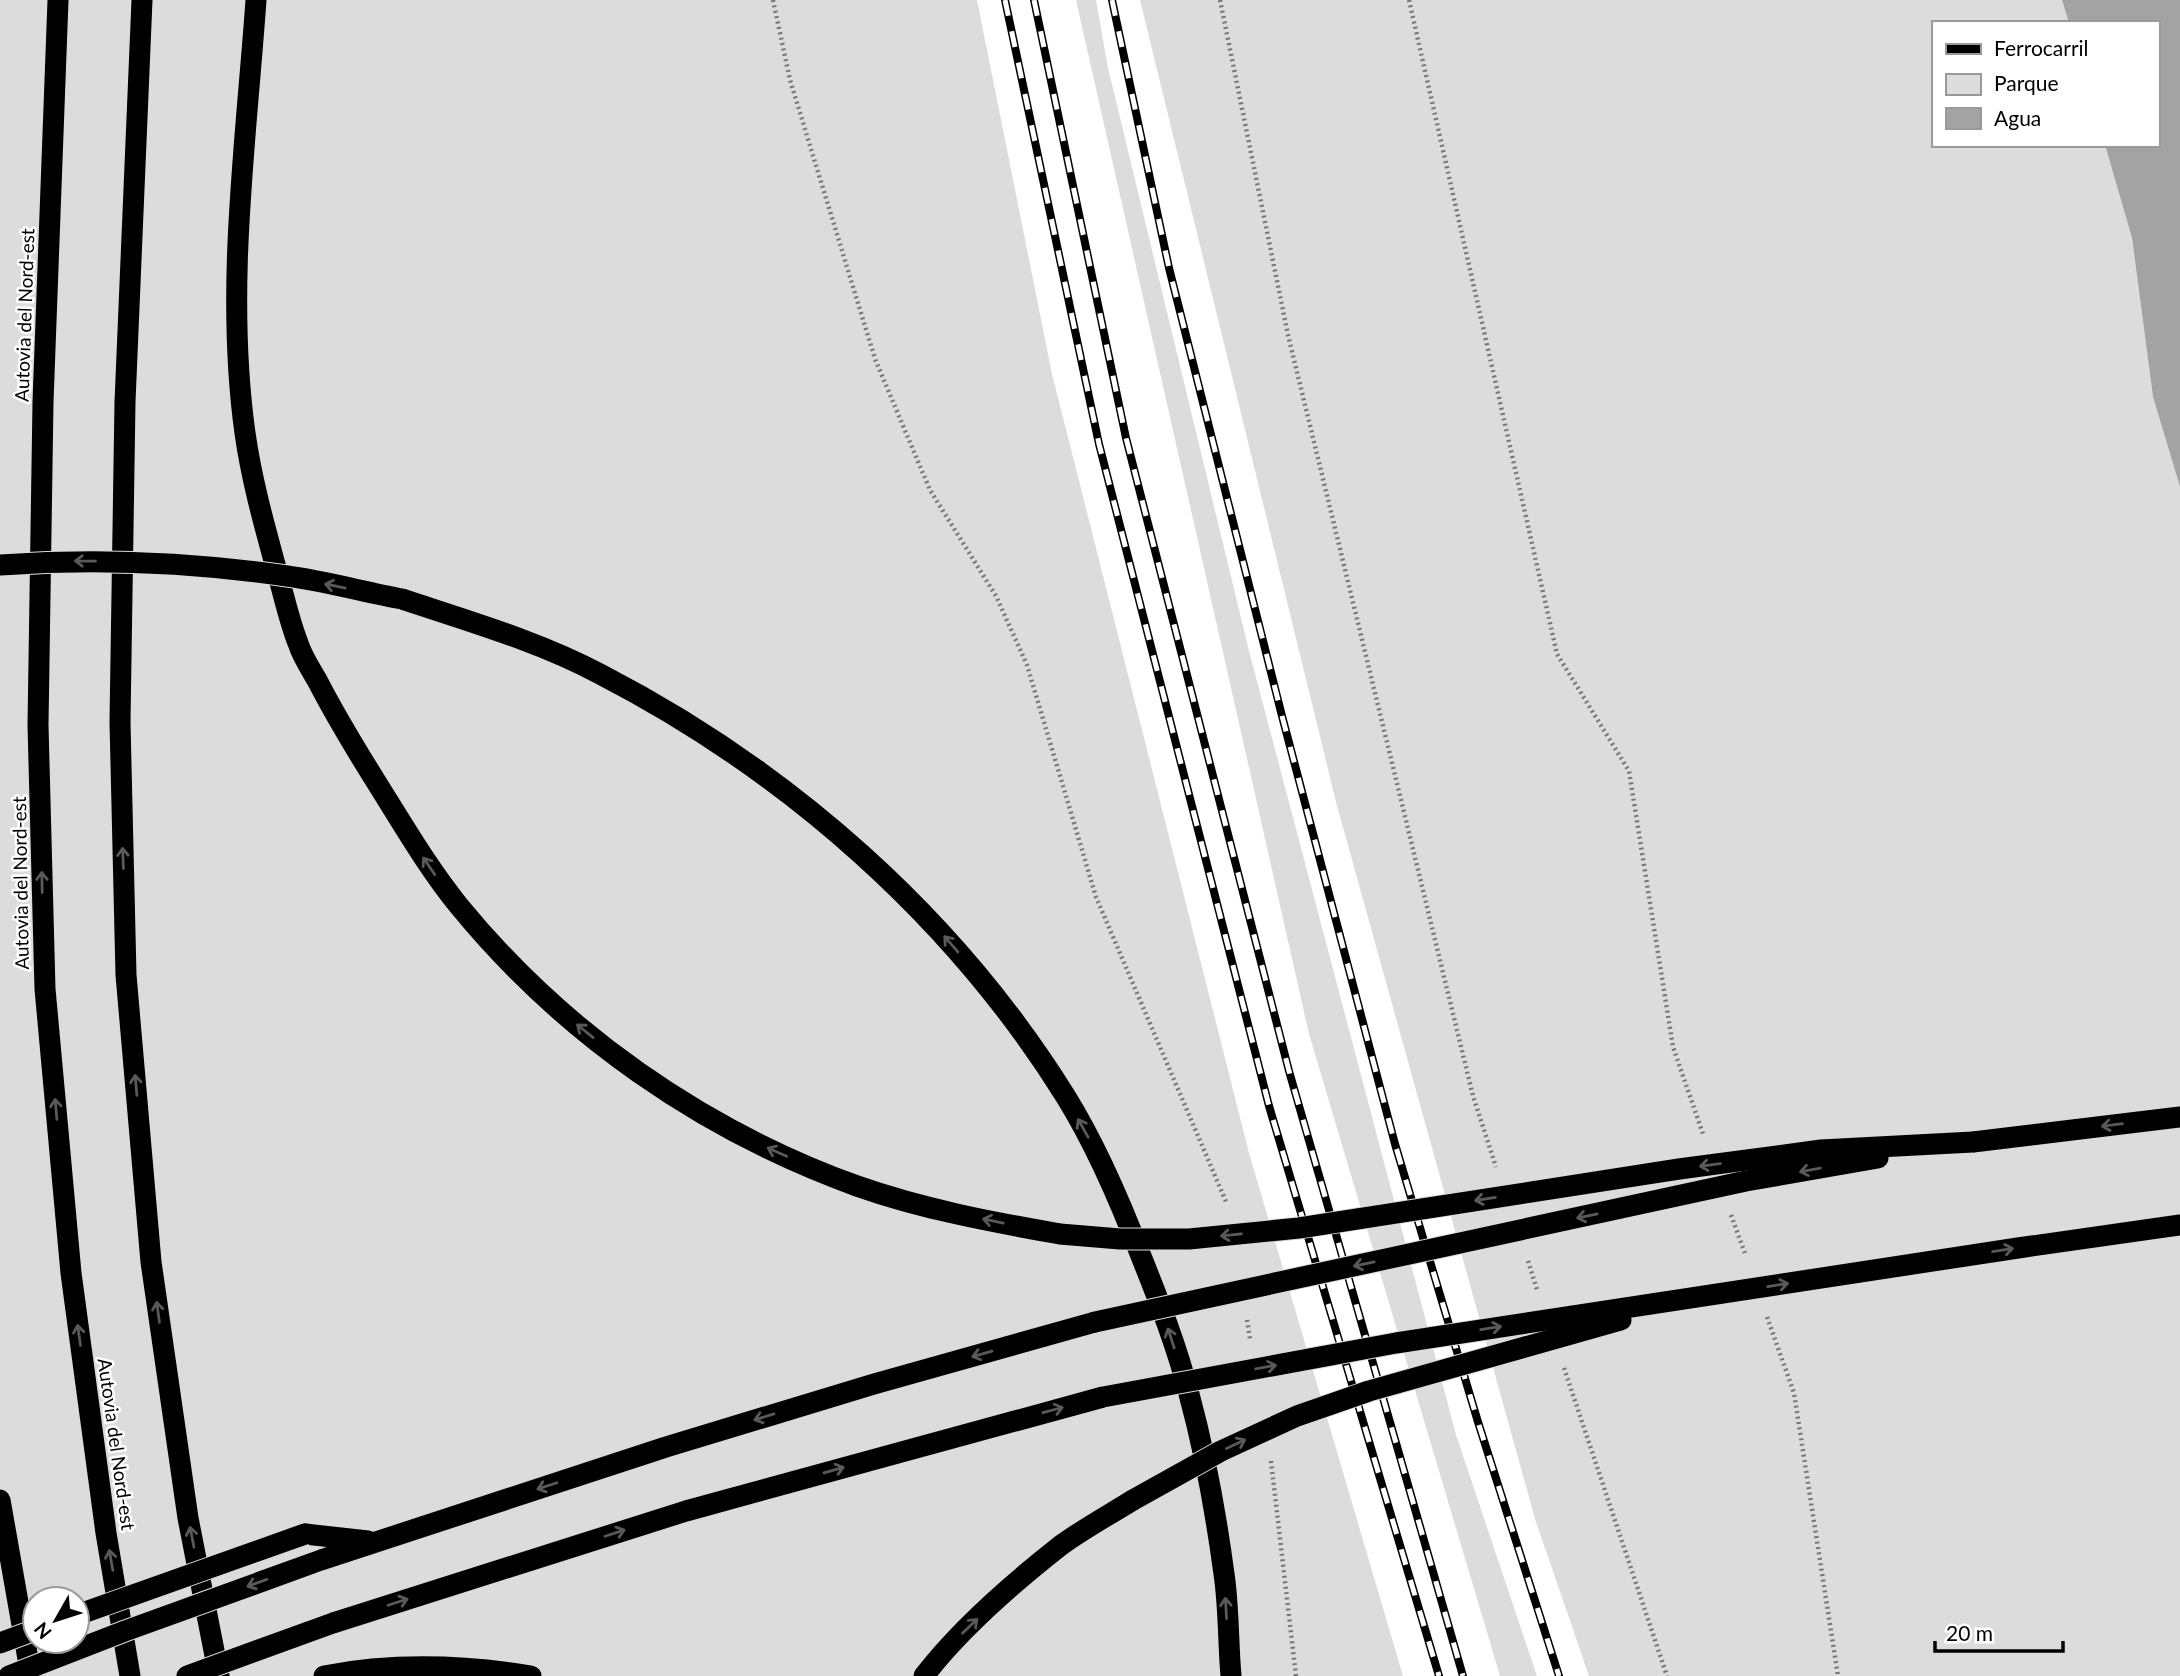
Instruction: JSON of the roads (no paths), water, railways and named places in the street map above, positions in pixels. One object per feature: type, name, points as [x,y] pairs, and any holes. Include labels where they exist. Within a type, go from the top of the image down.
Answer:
[{"type":"highway","name":"Autovia del Nord-est","points":[[58,0],[43,402],[38,725],[45,989],[71,1273],[106,1533],[130,1676]]},
{"type":"highway","points":[[142,0],[125,402],[120,694],[127,975],[151,1262],[188,1518],[219,1676]]},
{"type":"highway","points":[[256,0],[238,214],[237,340],[245,432],[260,512],[298,646],[337,719],[429,867],[459,906],[565,1016],[634,1071],[710,1119],[774,1151],[858,1186],[935,1209],[1060,1234],[1120,1239],[1189,1239],[1286,1230],[1679,1169],[1821,1150],[1973,1142]]},
{"type":"highway","points":[[0,565],[65,561],[170,562],[289,576],[402,599],[502,632],[598,672],[680,719],[760,772],[834,830],[914,903],[988,989],[1066,1097],[1120,1200],[1158,1299],[1189,1392],[1211,1491],[1225,1577],[1231,1676]]},
{"type":"highway","points":[[9,1676],[321,1560],[679,1443],[874,1384],[1095,1322],[1746,1181],[1973,1142],[2180,1116]]},
{"type":"highway","points":[[187,1676],[333,1623],[686,1511],[1103,1397],[1396,1343],[2180,1225]]},
{"type":"highway","points":[[924,1676],[939,1657],[998,1599],[1061,1545],[1133,1500],[1222,1451],[1297,1416],[1369,1391],[1711,1295]]},
{"type":"highway","points":[[0,1500],[21,1596]]},
{"type":"highway","points":[[91,1610],[305,1534],[377,1542]]},
{"type":"highway","points":[[0,1643],[21,1635]]},
{"type":"highway","points":[[30,1655],[31,1676]]},
{"type":"highway","points":[[333,1674],[423,1667],[488,1669],[531,1676]]},
{"type":"water","points":[[2062,0],[2180,0],[2180,487],[2153,397],[2132,238],[2106,147],[2159,147],[2159,21],[2068,21]]},
{"type":"railway","points":[[1005,0],[1099,444],[1269,1106],[1439,1676]]},
{"type":"railway","points":[[1034,0],[1126,438],[1289,1071],[1463,1676]]},
{"type":"railway","points":[[1112,0],[1169,268],[1282,716],[1395,1144],[1478,1422],[1559,1676]]}]
